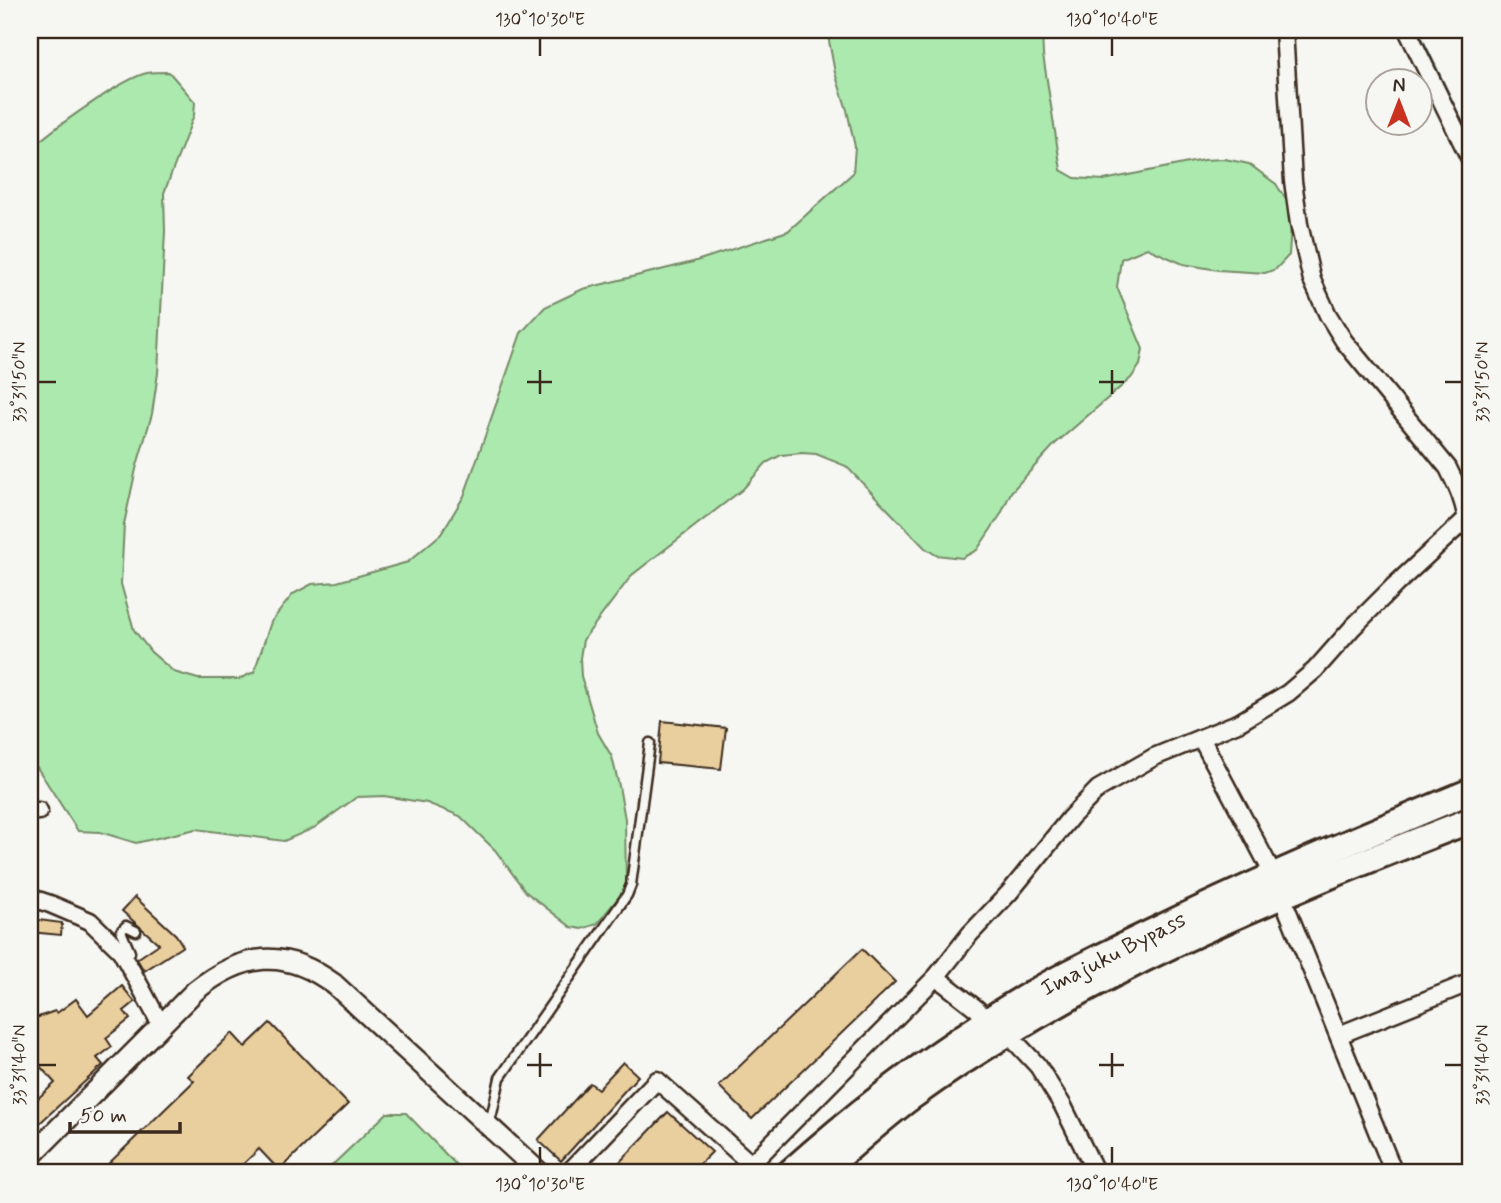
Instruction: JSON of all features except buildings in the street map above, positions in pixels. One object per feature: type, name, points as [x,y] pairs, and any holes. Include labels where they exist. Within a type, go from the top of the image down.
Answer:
[{"type":"highway","name":"Imajuku Bypass","points":[[789,1173],[859,1114],[987,1021],[1100,956],[1273,874],[1471,791]]},
{"type":"highway","name":"Imajuku Bypass","points":[[821,1173],[910,1098],[1008,1034],[1114,974],[1195,934],[1471,820]]},
{"type":"street","points":[[568,1173],[657,1080],[751,1164],[936,977],[970,933],[1009,893],[1055,836],[1098,789],[1154,757],[1240,722],[1288,693],[1315,670],[1395,585],[1469,521],[1448,468],[1345,341],[1328,314],[1312,280],[1293,181],[1284,30]]},
{"type":"street","points":[[1407,30],[1471,161]]},
{"type":"street","points":[[1201,738],[1273,874]]},
{"type":"street","points":[[1282,897],[1394,1173]]},
{"type":"street","points":[[30,900],[50,904],[90,921],[123,956],[161,1025]]},
{"type":"street","points":[[30,1157],[195,991],[219,972],[262,960],[284,960],[301,964],[334,984],[540,1173]]},
{"type":"street","points":[[936,977],[977,1009],[987,1021]]},
{"type":"street","points":[[1339,1035],[1471,982]]},
{"type":"street","points":[[1008,1034],[1038,1066],[1063,1106],[1096,1173]]},
{"type":"lane","points":[[485,1123],[492,1114],[500,1078],[627,895],[631,885],[650,743]]},
{"type":"lane","points":[[123,956],[130,952],[121,931],[126,926],[136,931]]},
{"type":"green space","points":[[827,30],[1042,30],[1043,55],[1061,170],[1075,178],[1104,180],[1203,160],[1225,159],[1249,164],[1276,184],[1292,209],[1289,255],[1276,269],[1265,273],[1218,270],[1183,264],[1147,248],[1121,259],[1117,287],[1143,349],[1140,365],[1131,378],[1055,444],[1011,492],[1001,514],[977,550],[962,558],[936,555],[925,548],[846,466],[816,454],[802,453],[781,455],[766,463],[743,489],[632,575],[583,640],[580,658],[581,676],[598,733],[612,757],[625,819],[626,882],[623,892],[597,924],[582,929],[571,927],[526,892],[495,850],[460,816],[427,803],[384,796],[357,797],[314,828],[284,841],[196,829],[136,843],[100,832],[78,831],[36,766],[30,765],[30,150],[104,95],[147,73],[169,72],[195,102],[194,115],[164,193],[165,231],[158,373],[152,414],[124,524],[121,584],[134,630],[151,652],[174,672],[198,679],[239,679],[254,672],[271,622],[293,594],[312,584],[337,582],[408,562],[441,534],[464,496],[521,333],[545,307],[583,289],[693,262],[788,231],[853,173],[855,147],[835,73]]},
{"type":"green space","points":[[387,1113],[406,1113],[464,1173],[324,1173]]},
{"type":"waterway","points":[[1417,30],[1471,143]]}]
